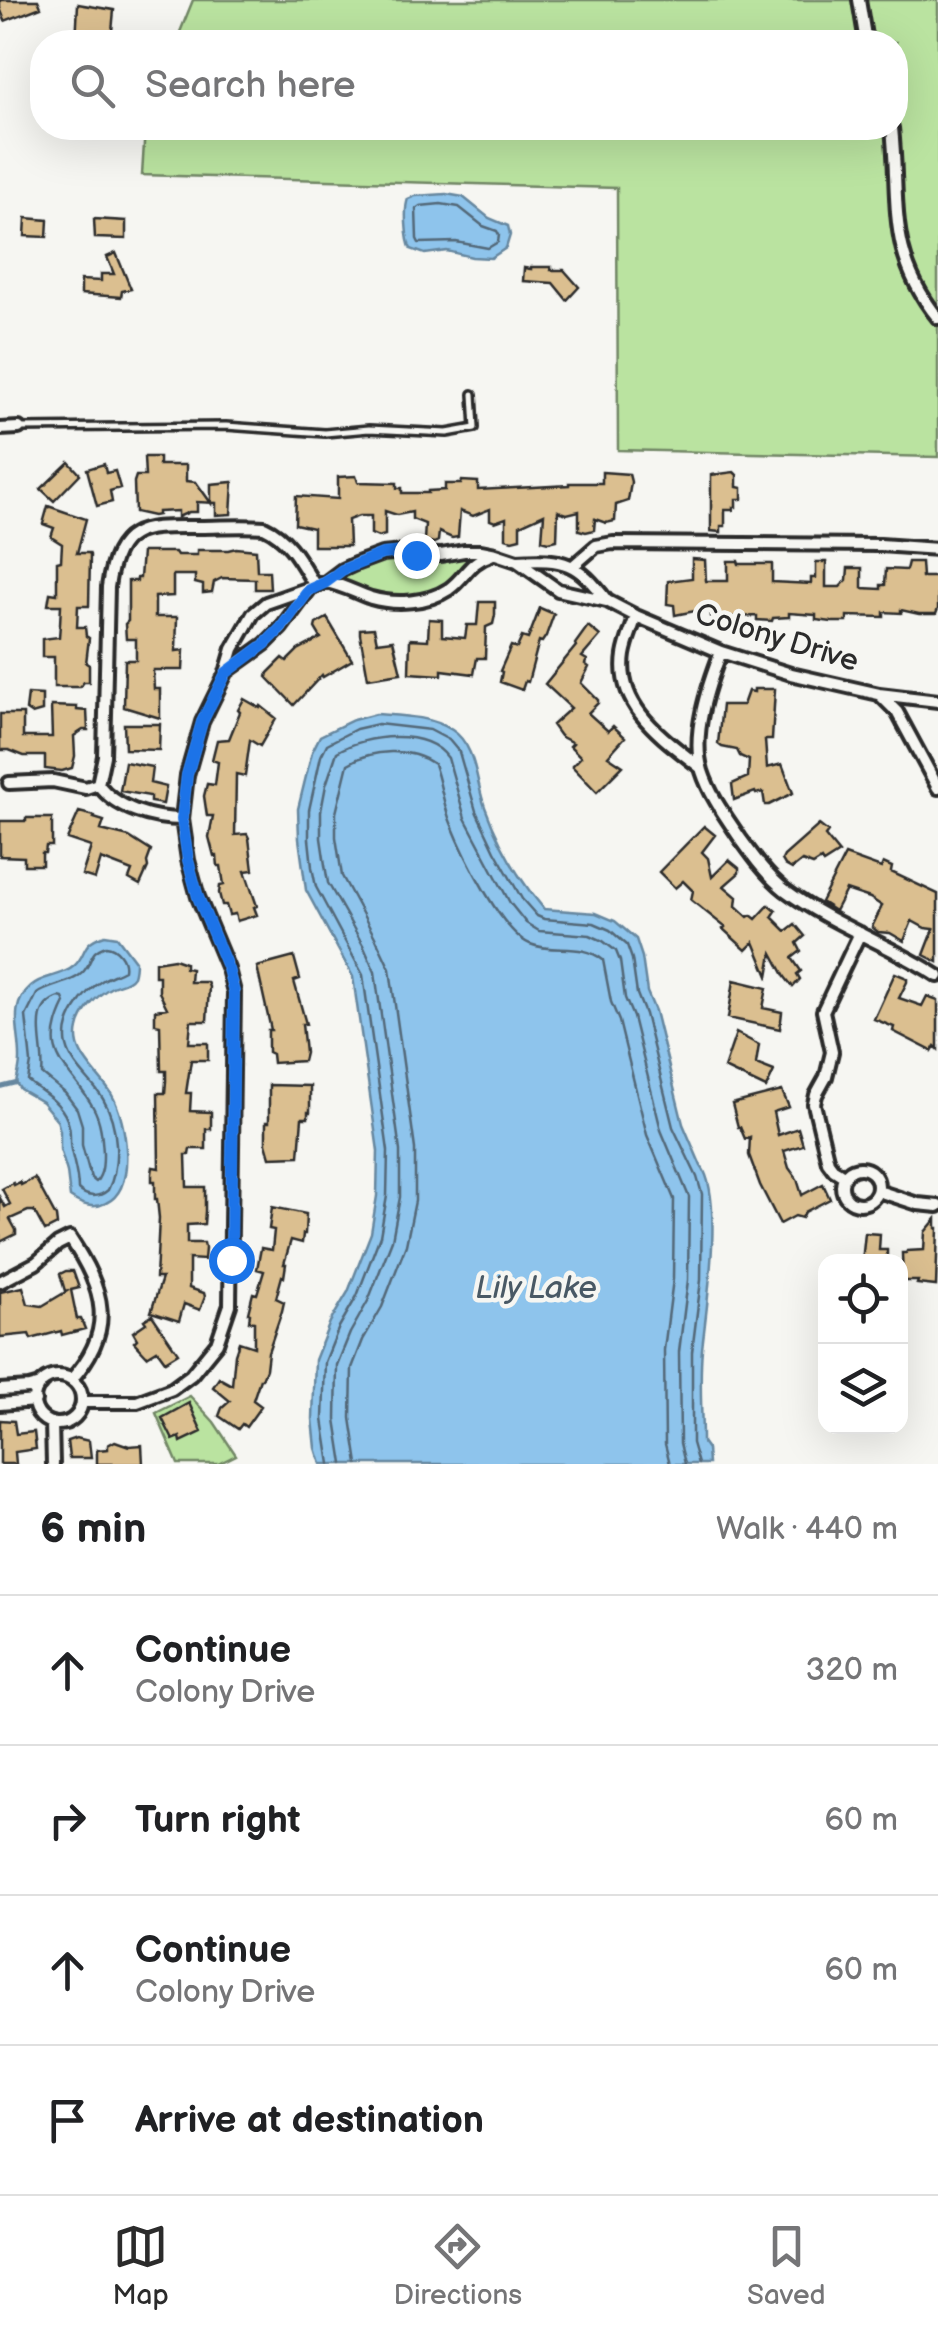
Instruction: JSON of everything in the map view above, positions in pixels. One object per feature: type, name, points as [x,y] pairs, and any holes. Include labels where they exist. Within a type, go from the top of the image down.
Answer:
[{"type":"street","points":[[859,0],[864,30]]},
{"type":"street","points":[[893,140],[897,229],[920,296],[938,318]]},
{"type":"street","points":[[0,429],[19,428]]},
{"type":"street","points":[[182,819],[158,819],[130,808],[106,795],[98,784],[104,756],[108,588],[112,561],[125,538],[146,528],[162,526],[264,527],[291,546],[317,586]]},
{"type":"street","points":[[573,566],[596,546],[613,543],[938,549]]},
{"type":"street","name":"Colony Drive","points":[[82,1402],[137,1402],[172,1389],[191,1375],[217,1343],[230,1305],[234,992],[198,897],[182,819],[187,775],[202,722],[252,614],[266,603],[317,586],[342,570],[382,554],[441,555],[464,550],[496,554],[517,561],[558,590],[607,601],[721,652],[791,674],[879,694],[938,702]]},
{"type":"street","points":[[226,673],[265,644],[317,586],[342,585],[385,601],[423,600],[449,589],[472,564],[496,554]]},
{"type":"street","name":"Colony Drive","points":[[517,561],[557,560],[573,566],[590,579],[607,601]]},
{"type":"street","points":[[636,616],[624,654],[624,678],[632,704],[646,722],[701,768]]},
{"type":"street","points":[[721,652],[700,728],[701,768],[717,804],[782,888],[937,975]]},
{"type":"street","points":[[879,694],[896,712],[938,788]]},
{"type":"street","points":[[9,783],[53,782],[86,788],[98,784]]},
{"type":"street","points":[[845,1177],[828,1162],[814,1104],[832,1052],[823,1011],[860,933]]},
{"type":"street","points":[[866,1169],[876,1176],[878,1191],[870,1202],[858,1205],[842,1188],[845,1177],[854,1170],[866,1169]]},
{"type":"street","points":[[878,1191],[938,1206]]},
{"type":"street","points":[[0,1282],[36,1263],[70,1238],[92,1274],[100,1303],[94,1348],[71,1380]]},
{"type":"street","points":[[0,1390],[29,1388],[56,1376],[71,1380],[80,1390],[82,1402],[74,1418],[52,1423],[40,1415],[34,1401],[41,1384]]},
{"type":"street","points":[[0,1404],[34,1401]]},
{"type":"street","points":[[52,1423],[53,1464]]},
{"type":"lane","points":[[19,428],[226,426],[325,434],[368,430],[447,433],[475,428],[473,394]]},
{"type":"green space","points":[[193,0],[938,0],[938,457],[618,450],[617,188],[142,175],[144,140],[908,140],[908,30],[181,30]]},
{"type":"green space","points":[[467,554],[470,560],[449,583],[426,595],[388,598],[344,582],[343,574],[370,562],[392,557]]},
{"type":"green space","points":[[190,1396],[236,1455],[218,1464],[178,1464],[156,1413]]},
{"type":"water","points":[[446,194],[463,197],[489,218],[508,226],[506,248],[491,258],[447,251],[425,254],[411,249],[406,224],[408,199]]},
{"type":"water","name":"Lily Lake","points":[[376,714],[425,719],[452,730],[471,755],[496,834],[544,909],[596,913],[615,921],[636,939],[683,1124],[708,1181],[711,1202],[712,1254],[701,1372],[702,1442],[708,1464],[321,1464],[313,1419],[315,1360],[371,1233],[378,1151],[353,977],[306,890],[298,809],[312,752],[320,736]]},
{"type":"water","points":[[105,935],[117,937],[135,961],[133,975],[91,1004],[80,1022],[77,1038],[83,1056],[117,1106],[125,1136],[126,1169],[116,1195],[106,1203],[92,1206],[70,1197],[57,1120],[42,1102],[16,1083],[20,1060],[17,1012],[31,986],[69,970],[87,945]]},
{"type":"building","points":[[0,0],[38,0],[41,7],[5,21]]},
{"type":"building","points":[[78,4],[114,10],[112,30],[77,30]]},
{"type":"building","points":[[26,218],[48,220],[47,237],[25,236]]},
{"type":"building","points":[[94,219],[126,221],[126,239],[95,238]]},
{"type":"building","points":[[116,253],[131,289],[122,291],[121,297],[81,294],[81,280],[101,281],[101,274],[114,274],[107,257]]},
{"type":"building","points":[[524,268],[564,270],[579,287],[567,300],[553,283],[523,281]]},
{"type":"building","points":[[144,457],[159,457],[159,465],[186,465],[186,481],[196,482],[211,503],[197,502],[197,512],[178,517],[178,511],[153,516],[135,512],[134,482],[136,476],[145,476]]},
{"type":"building","points":[[69,462],[80,474],[54,501],[41,489]]},
{"type":"building","points":[[104,464],[106,473],[115,471],[120,488],[110,491],[112,502],[97,506],[87,469]]},
{"type":"building","points":[[602,472],[629,474],[628,501],[616,505],[615,521],[595,519],[594,530],[586,532],[579,530],[579,511],[558,511],[557,540],[549,542],[542,540],[544,514],[520,525],[520,538],[512,540],[506,538],[506,518],[490,520],[490,509],[473,516],[460,511],[458,537],[439,532],[434,543],[424,541],[425,524],[412,519],[412,512],[397,515],[385,511],[385,535],[378,537],[371,534],[371,516],[348,520],[349,546],[313,546],[313,528],[295,524],[296,496],[338,499],[338,477],[397,483],[402,493],[428,493],[462,481],[478,482],[478,490],[602,483]]},
{"type":"building","points":[[734,472],[737,487],[742,488],[742,499],[736,499],[733,510],[725,510],[721,532],[711,531],[711,475]]},
{"type":"building","points":[[233,482],[231,514],[216,515],[216,503],[211,503],[211,484]]},
{"type":"building","points":[[48,506],[86,519],[77,553],[90,555],[89,606],[78,606],[77,627],[85,627],[89,638],[89,682],[80,687],[54,687],[54,657],[42,657],[42,639],[59,637],[61,605],[48,605],[50,593],[57,594],[57,562],[61,561],[62,544],[51,537],[54,528],[43,524]]},
{"type":"building","points":[[197,550],[256,550],[257,571],[269,571],[270,589],[255,589],[255,579],[222,578],[214,582],[212,592],[203,593],[203,585],[195,583],[195,575],[173,575],[173,596],[155,597],[155,617],[177,617],[176,651],[184,650],[183,670],[153,670],[154,689],[160,689],[160,718],[124,707],[125,660],[136,660],[136,639],[126,639],[128,581],[140,578],[142,552],[197,555]]},
{"type":"building","points":[[692,559],[705,560],[706,581],[728,581],[728,561],[738,561],[772,564],[772,582],[811,584],[811,578],[816,578],[816,562],[826,562],[826,587],[840,587],[847,580],[848,568],[862,568],[862,588],[881,589],[886,569],[906,570],[908,562],[921,562],[922,577],[938,577],[938,609],[936,614],[901,610],[884,612],[884,617],[847,616],[847,622],[789,613],[789,617],[772,621],[757,620],[757,616],[711,618],[711,611],[675,615],[674,605],[667,604],[668,581],[692,578]]},
{"type":"building","points":[[479,602],[495,602],[495,615],[493,624],[486,627],[485,658],[477,658],[474,674],[442,670],[442,675],[409,673],[410,639],[428,640],[429,619],[442,620],[442,636],[465,638],[467,625],[477,625]]},
{"type":"building","points":[[540,608],[554,614],[546,636],[539,641],[528,682],[522,690],[500,682],[500,671],[511,646],[517,648],[522,637],[528,639]]},
{"type":"building","points":[[327,618],[352,660],[322,675],[294,705],[267,677],[268,673],[283,658],[287,661],[321,638],[316,624]]},
{"type":"building","points":[[588,626],[600,636],[582,657],[589,667],[581,683],[598,700],[588,713],[608,731],[613,726],[625,737],[608,756],[623,766],[597,792],[572,766],[581,757],[570,746],[573,743],[560,736],[552,725],[571,708],[545,684]]},
{"type":"building","points":[[374,628],[377,642],[393,640],[401,673],[368,678],[360,629]]},
{"type":"building","points":[[775,689],[772,740],[765,740],[767,768],[782,764],[793,793],[769,805],[765,805],[763,792],[734,800],[732,784],[748,777],[749,760],[737,750],[718,744],[722,705],[743,705],[748,691]]},
{"type":"building","points":[[28,694],[42,695],[42,711],[32,714],[26,710]]},
{"type":"building","points":[[244,699],[276,718],[260,746],[250,740],[245,776],[236,774],[235,835],[247,834],[249,838],[253,870],[245,871],[257,906],[257,915],[237,921],[235,914],[229,915],[226,905],[222,905],[221,866],[209,837],[213,816],[207,816],[204,796],[207,784],[215,785],[218,762],[212,760],[217,740],[229,739]]},
{"type":"building","points":[[51,706],[87,711],[88,730],[74,736],[72,768],[45,769],[45,756],[0,750],[0,714],[23,714],[23,737],[52,737]]},
{"type":"building","points":[[124,724],[160,724],[159,750],[125,749]]},
{"type":"building","points":[[125,762],[152,767],[150,783],[166,787],[163,804],[150,802],[150,796],[120,791]]},
{"type":"building","points":[[79,812],[104,821],[101,830],[129,837],[151,851],[140,885],[129,879],[132,871],[101,859],[95,879],[82,875],[91,847],[67,839]]},
{"type":"building","points":[[52,818],[52,846],[46,846],[42,853],[42,865],[24,865],[24,857],[0,856],[0,821]]},
{"type":"building","points":[[819,825],[828,832],[825,836],[839,853],[823,863],[802,861],[792,869],[785,865],[784,856]]},
{"type":"building","points":[[704,826],[715,835],[702,852],[708,858],[712,877],[729,860],[739,868],[739,873],[724,886],[737,897],[736,906],[756,919],[769,905],[776,911],[772,917],[786,931],[795,924],[805,936],[797,943],[801,951],[792,958],[801,971],[793,987],[772,953],[768,976],[754,942],[746,950],[691,900],[693,891],[683,881],[675,888],[659,872]]},
{"type":"building","points":[[845,855],[881,868],[883,863],[892,867],[891,872],[938,894],[938,962],[924,955],[934,929],[912,921],[904,941],[872,927],[882,906],[870,898],[846,890],[835,911],[821,902]]},
{"type":"building","points":[[294,957],[300,979],[294,981],[306,1024],[302,1024],[305,1053],[303,1061],[273,1063],[268,1052],[271,1030],[257,967]]},
{"type":"building","points":[[174,959],[191,969],[190,982],[207,982],[209,987],[207,1021],[191,1021],[189,1043],[208,1043],[208,1060],[191,1060],[186,1093],[191,1093],[190,1111],[211,1112],[206,1149],[190,1149],[186,1155],[187,1187],[205,1187],[204,1224],[187,1225],[187,1243],[204,1243],[205,1248],[204,1260],[189,1259],[189,1288],[205,1297],[200,1310],[184,1304],[179,1321],[151,1312],[162,1278],[156,1278],[159,1218],[152,1173],[153,1167],[159,1168],[158,1093],[165,1093],[166,1081],[166,1071],[161,1071],[160,1025],[155,1024],[155,1010],[167,1008],[159,992],[155,962]]},
{"type":"building","points":[[895,973],[907,978],[899,998],[922,1006],[927,996],[938,1000],[938,1049],[935,1046],[932,1051],[874,1019]]},
{"type":"building","points":[[734,980],[767,988],[763,1008],[782,1012],[780,1029],[728,1018]]},
{"type":"building","points":[[736,1033],[759,1045],[756,1064],[774,1071],[766,1088],[724,1068]]},
{"type":"building","points":[[269,1085],[310,1086],[310,1112],[308,1118],[302,1118],[299,1156],[270,1157],[266,1143]]},
{"type":"building","points":[[782,1091],[789,1107],[773,1112],[778,1135],[798,1128],[803,1145],[784,1151],[789,1168],[802,1195],[823,1184],[830,1199],[805,1212],[802,1218],[795,1216],[780,1224],[749,1155],[750,1137],[745,1139],[738,1127],[732,1104]]},
{"type":"building","points":[[35,1178],[57,1225],[45,1231],[34,1211],[28,1211],[10,1219],[16,1234],[0,1242],[0,1198],[5,1207],[10,1204],[2,1189]]},
{"type":"building","points":[[272,1207],[306,1214],[305,1234],[302,1243],[291,1240],[284,1264],[276,1298],[284,1302],[282,1311],[253,1400],[261,1406],[246,1427],[242,1424],[238,1429],[219,1416],[230,1401],[213,1387],[219,1378],[232,1385],[239,1342],[254,1347],[254,1322],[249,1321],[248,1313],[264,1271],[257,1269],[261,1248],[272,1250]]},
{"type":"building","points":[[936,1219],[936,1286],[908,1281],[908,1254],[902,1254],[924,1250],[925,1232]]},
{"type":"building","points":[[865,1233],[880,1234],[879,1250],[887,1250],[887,1254],[863,1254]]},
{"type":"building","points":[[73,1271],[79,1288],[71,1290],[77,1319],[81,1319],[85,1329],[31,1339],[29,1334],[0,1337],[0,1292],[23,1287],[28,1304],[42,1306],[69,1290],[65,1291],[60,1274]]},
{"type":"building","points":[[152,1315],[178,1353],[165,1361],[157,1350],[147,1356],[134,1342],[137,1339],[133,1332]]},
{"type":"building","points":[[189,1403],[202,1432],[181,1442],[180,1437],[173,1440],[162,1418]]},
{"type":"building","points":[[0,1420],[14,1421],[16,1434],[34,1432],[36,1449],[15,1452],[16,1464],[0,1464]]},
{"type":"building","points":[[67,1441],[89,1441],[91,1458],[69,1458]]},
{"type":"building","points":[[115,1441],[142,1445],[143,1464],[97,1464],[97,1450],[108,1449]]},
{"type":"waterway","points":[[0,1087],[16,1083]]},
{"type":"route","points":[[231,1260],[234,992],[188,860],[182,819],[187,775],[202,722],[226,673],[265,644],[309,590],[342,570],[382,554],[416,555]]}]
